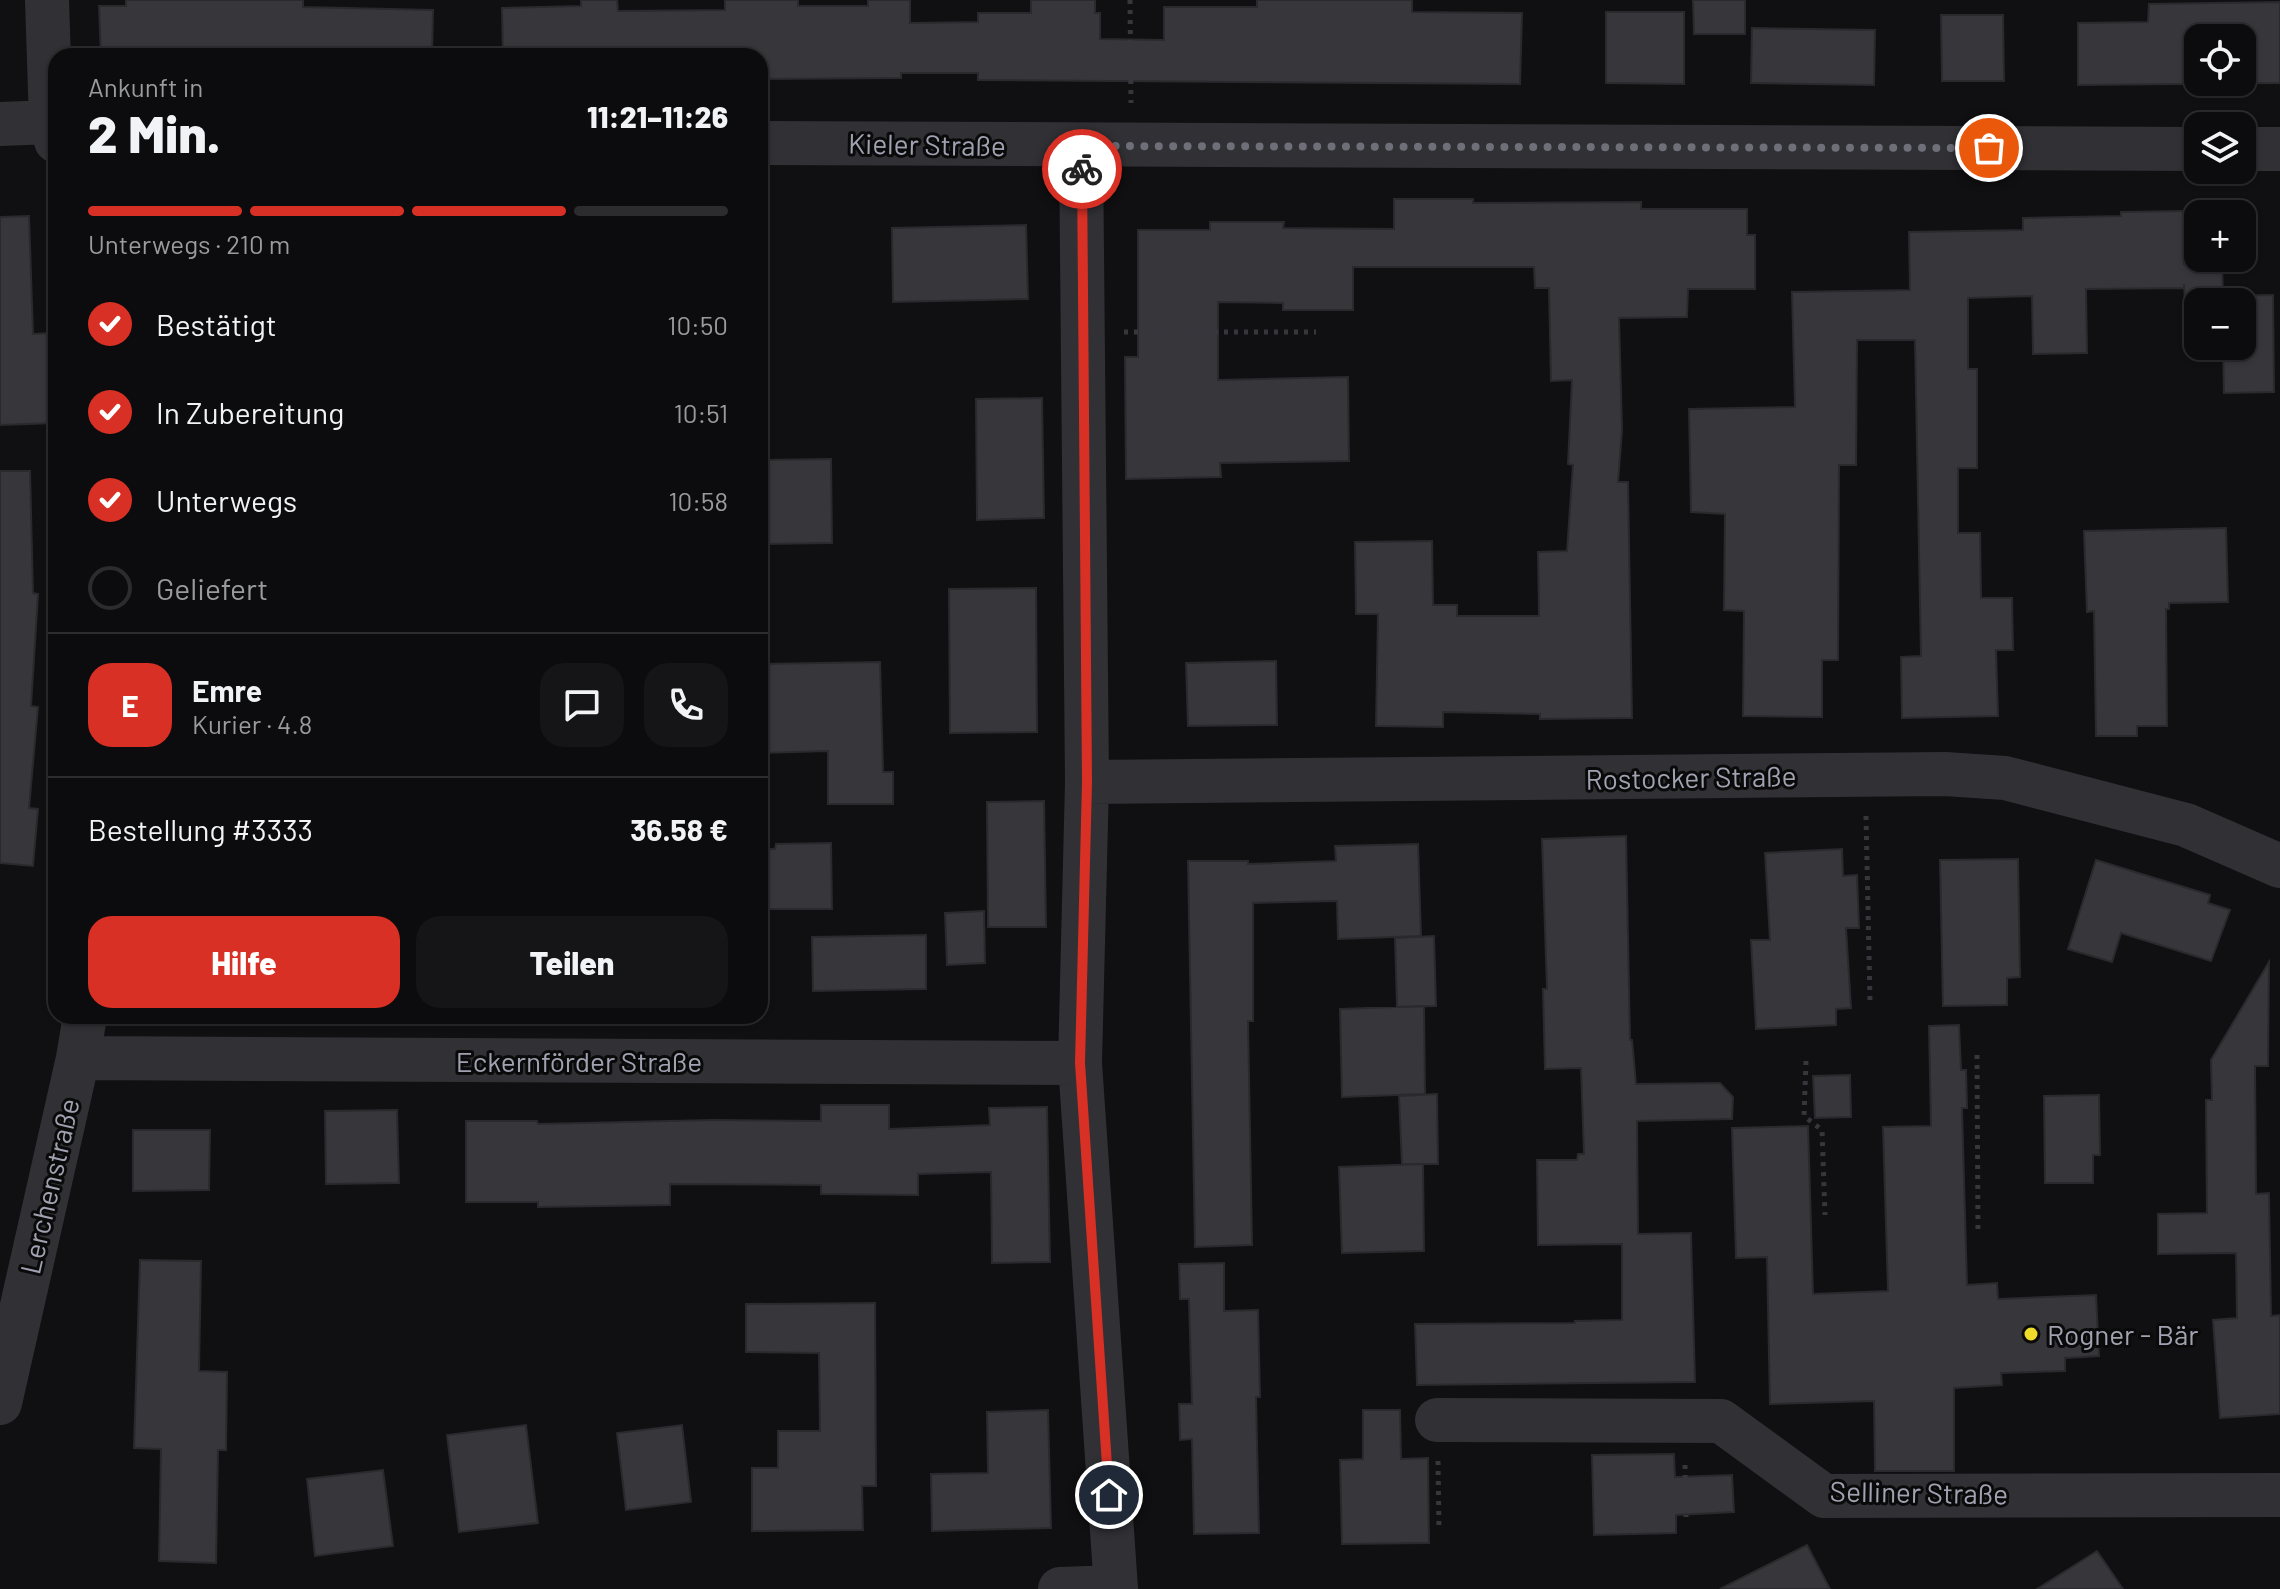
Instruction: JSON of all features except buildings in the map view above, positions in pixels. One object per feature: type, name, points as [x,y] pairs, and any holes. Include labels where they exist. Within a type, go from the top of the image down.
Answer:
[{"type":"street","points":[[47,0],[49,48]]},
{"type":"street","points":[[0,124],[48,131]]},
{"type":"street","name":"Kieler Straße","points":[[768,143],[2184,149]]},
{"type":"street","points":[[1060,1589],[1116,1588],[1080,1063],[1087,782],[1081,146]]},
{"type":"street","points":[[2256,149],[2280,149]]},
{"type":"street","name":"Rostocker Straße","points":[[1087,782],[1945,774],[2005,778],[2186,825],[2280,866]]},
{"type":"street","name":"Lerchenstraße","points":[[0,1403],[84,1024]]},
{"type":"street","name":"Eckernförder Straße","points":[[78,1058],[1080,1063]]},
{"type":"street","name":"Selliner Straße","points":[[1437,1420],[1721,1421],[1824,1496],[2280,1495]]},
{"type":"path","points":[[1130,0],[1131,146]]},
{"type":"path","points":[[1083,332],[1316,332]]},
{"type":"path","points":[[1865,775],[1870,1001]]},
{"type":"path","points":[[1977,1055],[1978,1235]]},
{"type":"path","points":[[1806,1061],[1804,1116],[1822,1130],[1825,1215]]},
{"type":"path","points":[[1437,1420],[1439,1529]]},
{"type":"path","points":[[1684,1420],[1686,1517]]},
{"type":"way so far","points":[[1082,169],[1081,146],[1989,148]]},
{"type":"place","name":"Rogner - Bär","points":[[2031,1334]]},
{"type":"route","points":[[1082,169],[1087,782],[1080,1063],[1109,1495]]}]
